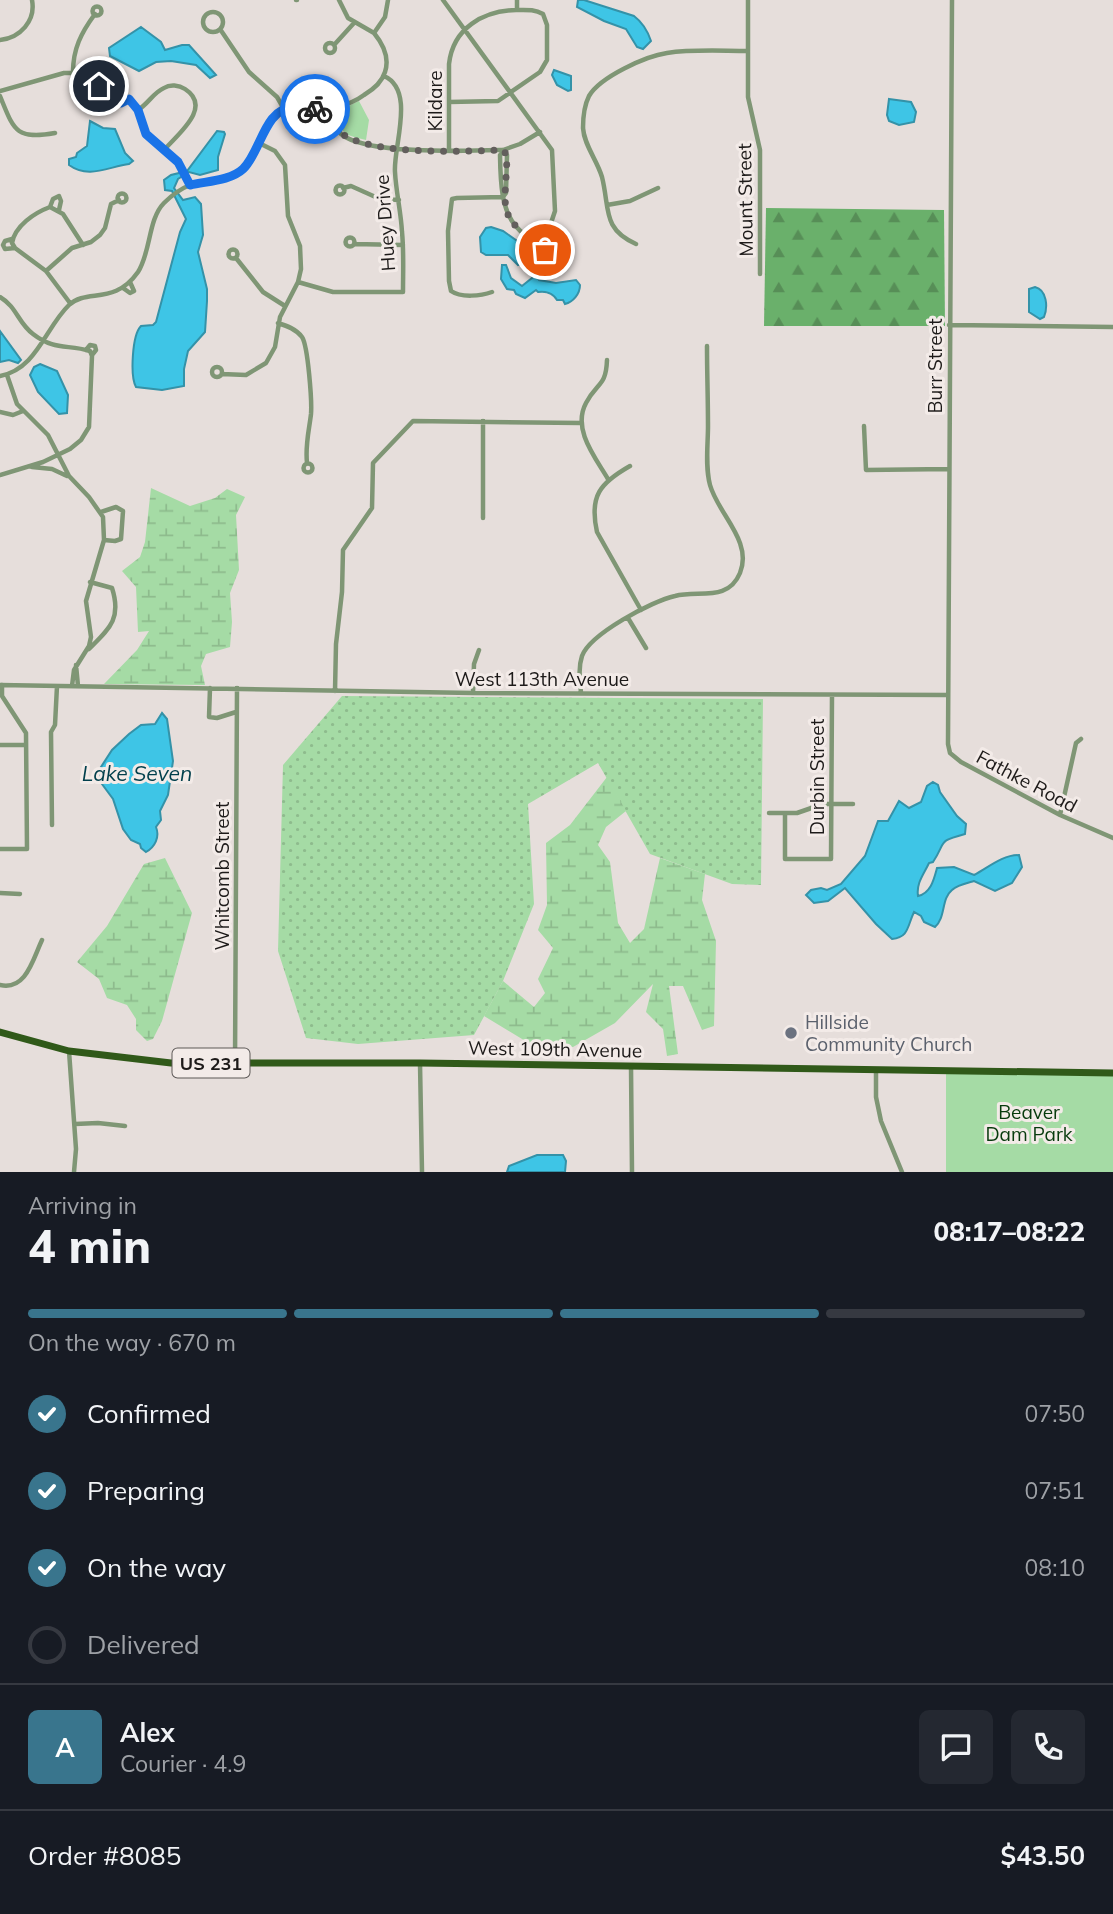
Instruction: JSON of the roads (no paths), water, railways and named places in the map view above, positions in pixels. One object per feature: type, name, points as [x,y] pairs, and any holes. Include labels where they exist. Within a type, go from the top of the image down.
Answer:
[{"type":"main road","name":"West 109th Avenue","points":[[0,1032],[69,1051],[145,1061],[1113,1073]]},
{"type":"street","points":[[0,40],[13,38],[22,32],[32,14],[32,0]]},
{"type":"street","points":[[0,376],[19,369],[30,360],[70,303],[82,298],[101,297],[123,288],[130,282],[145,260],[161,206],[190,185],[236,174],[246,165],[275,115],[295,106],[334,108],[346,105],[368,93],[384,76],[387,56],[384,48],[374,33],[354,23],[344,13],[339,0]]},
{"type":"street","points":[[374,33],[385,17],[388,0]]},
{"type":"street","points":[[443,0],[466,28],[552,150],[556,198],[551,223],[537,244]]},
{"type":"street","points":[[517,0],[517,10]]},
{"type":"street","name":"Mount Street","points":[[748,0],[749,106],[760,150],[760,274]]},
{"type":"street","name":"Burr Street","points":[[948,732],[952,0]]},
{"type":"street","points":[[449,102],[493,102],[540,72],[547,60],[545,18],[535,10],[486,15],[466,28]]},
{"type":"street","points":[[213,12],[219,15],[223,20],[220,29],[211,32],[205,29],[205,17],[213,12]]},
{"type":"street","points":[[73,72],[76,47],[95,14]]},
{"type":"street","points":[[334,45],[354,23]]},
{"type":"street","name":"Kildare","points":[[449,150],[450,58],[454,45],[466,28]]},
{"type":"street","points":[[220,29],[256,80],[276,97],[284,109]]},
{"type":"street","points":[[636,244],[616,233],[612,225],[599,168],[585,139],[585,108],[590,95],[599,85],[650,57],[684,52],[748,51]]},
{"type":"street","points":[[55,132],[39,136],[20,133],[12,125],[0,93],[55,74],[73,72],[100,79],[129,99],[138,110],[146,134],[166,149],[182,168],[190,185]]},
{"type":"street","name":"Huey Drive","points":[[298,282],[333,292],[402,292],[403,245],[395,173],[401,120],[400,101],[396,87],[390,78],[384,76]]},
{"type":"street","points":[[138,110],[167,86],[181,87],[191,95],[195,106],[194,115],[166,149]]},
{"type":"street","points":[[334,108],[337,129],[342,135],[397,150],[503,151],[540,132]]},
{"type":"street","points":[[222,374],[246,375],[266,363],[275,347],[278,323],[298,282],[301,252],[288,216],[285,165],[275,151],[259,143]]},
{"type":"street","points":[[503,151],[507,155],[504,207],[513,225],[537,244],[567,262]]},
{"type":"street","points":[[343,188],[354,187],[380,199],[399,200]]},
{"type":"street","points":[[607,205],[631,201],[658,188]]},
{"type":"street","points":[[51,208],[53,199],[59,197],[59,210]]},
{"type":"street","points":[[492,292],[484,295],[461,295],[451,291],[449,212],[452,200],[457,198],[503,197]]},
{"type":"street","points":[[46,271],[72,248],[100,235],[105,228],[111,204],[119,200]]},
{"type":"street","points":[[70,303],[46,271],[13,243],[19,227],[36,214],[51,208],[59,210],[83,245]]},
{"type":"street","points":[[354,244],[403,245]]},
{"type":"street","points":[[236,258],[263,292],[285,306]]},
{"type":"street","points":[[0,297],[13,306],[32,334],[58,348],[89,352],[89,427],[81,440],[31,467],[0,475]]},
{"type":"street","points":[[278,323],[296,331],[303,338],[309,355],[311,404],[306,438],[307,463]]},
{"type":"street","points":[[949,325],[1113,327]]},
{"type":"street","points":[[581,694],[580,671],[583,655],[591,643],[603,633],[641,610],[679,595],[709,595],[727,589],[740,574],[743,550],[714,496],[708,474],[707,346]]},
{"type":"street","points":[[607,360],[607,376],[585,404],[582,423],[584,437],[608,479]]},
{"type":"street","points":[[7,374],[13,396],[23,411],[48,435],[69,476],[101,512],[104,540],[90,582],[86,609],[91,637],[84,653]]},
{"type":"street","points":[[0,412],[13,415],[23,411]]},
{"type":"street","points":[[335,691],[343,550],[372,508],[373,463],[414,421],[582,423]]},
{"type":"street","points":[[483,421],[483,518]]},
{"type":"street","points":[[863,426],[866,470],[950,470]]},
{"type":"street","points":[[31,467],[52,469],[69,476]]},
{"type":"street","points":[[630,467],[608,479],[594,506],[597,532],[641,610]]},
{"type":"street","points":[[101,512],[116,507],[123,511],[121,539],[104,540]]},
{"type":"street","points":[[75,686],[76,664],[113,623],[112,588],[90,582]]},
{"type":"street","points":[[628,618],[646,648]]},
{"type":"street","points":[[91,637],[102,637]]},
{"type":"street","points":[[473,693],[474,660],[479,650]]},
{"type":"street","points":[[0,849],[27,849],[26,733],[2,696],[1,685]]},
{"type":"street","name":"West 113th Avenue","points":[[1,685],[473,693],[948,695]]},
{"type":"street","points":[[52,825],[51,732],[55,724],[57,686]]},
{"type":"street","points":[[210,688],[210,718],[236,712]]},
{"type":"street","name":"Whitcomb Street","points":[[235,1063],[237,688]]},
{"type":"street","name":"Durbin Street","points":[[785,814],[785,859],[831,859],[832,695]]},
{"type":"street","name":"Fathke Road","points":[[948,732],[950,753],[956,758],[1060,815],[1113,838]]},
{"type":"street","points":[[1060,815],[1076,743],[1081,739]]},
{"type":"street","points":[[0,745],[26,745]]},
{"type":"street","points":[[769,813],[797,813],[814,806],[853,804]]},
{"type":"street","points":[[0,893],[20,894]]},
{"type":"street","points":[[0,985],[11,987],[20,982],[42,940]]},
{"type":"street","points":[[69,1051],[75,1124],[74,1172]]},
{"type":"street","points":[[421,1063],[422,1172]]},
{"type":"street","points":[[631,1066],[632,1172]]},
{"type":"street","points":[[876,1070],[876,1097],[881,1121],[902,1172]]},
{"type":"street","points":[[75,1124],[125,1126]]},
{"type":"water","points":[[578,0],[634,16],[640,21],[651,41],[643,49],[637,47],[626,29],[577,7]]},
{"type":"water","points":[[141,27],[161,42],[165,50],[189,45],[216,75],[210,78],[196,65],[171,61],[156,62],[139,71],[110,56],[109,48]]},
{"type":"water","points":[[554,70],[571,76],[571,90],[557,85],[552,75]]},
{"type":"water","points":[[889,99],[911,102],[916,112],[914,122],[899,125],[889,121]]},
{"type":"water","points":[[90,121],[103,128],[115,129],[125,153],[133,161],[91,172],[69,165],[69,159],[76,157],[77,153],[87,146]]},
{"type":"water","points":[[217,131],[225,134],[218,157],[218,170],[200,175],[189,172],[178,179],[174,188],[183,200],[195,197],[201,204],[203,235],[198,252],[207,289],[205,332],[188,351],[184,386],[162,390],[136,387],[133,365],[138,331],[141,326],[153,325],[156,322],[180,232],[186,219],[172,191],[165,190],[164,180],[171,175],[187,171]]},
{"type":"water","points":[[486,228],[503,231],[523,245],[525,253],[521,264],[518,265],[508,255],[486,255],[481,252],[480,237]]},
{"type":"water","points":[[502,265],[506,265],[511,278],[522,286],[537,274],[539,280],[556,283],[576,280],[580,285],[579,291],[565,304],[551,294],[536,290],[525,298],[514,290],[507,289],[501,279]]},
{"type":"water","points":[[1035,287],[1046,299],[1044,317],[1040,319],[1029,312],[1029,289]]},
{"type":"water","points":[[0,331],[21,360],[18,363],[9,360],[0,362]]},
{"type":"water","points":[[40,364],[57,371],[68,395],[67,413],[59,414],[38,392],[30,375],[34,367]]},
{"type":"water","name":"Lake Seven","points":[[162,713],[167,719],[173,761],[168,795],[160,811],[161,820],[156,827],[157,838],[146,852],[140,844],[131,840],[123,829],[113,799],[99,780],[99,770],[112,750],[129,734],[141,725],[155,724]]},
{"type":"water","points":[[933,782],[938,785],[957,816],[966,824],[965,834],[943,843],[921,879],[918,896],[929,889],[937,868],[954,867],[974,875],[1001,859],[1019,855],[1022,867],[1012,883],[995,891],[974,881],[957,887],[949,894],[935,927],[924,922],[921,916],[914,912],[905,934],[892,939],[845,888],[828,901],[814,903],[806,895],[811,890],[827,890],[841,884],[865,856],[878,821],[888,821],[899,801],[909,808],[921,802],[927,786]]},
{"type":"water","points":[[537,1155],[563,1155],[566,1161],[565,1172],[507,1172],[509,1166]]},
{"type":"place","name":"Hillside Community Church","points":[[791,1033]]},
{"type":"park label","name":"Beaver Dam Park","points":[[1029,1123]]}]
